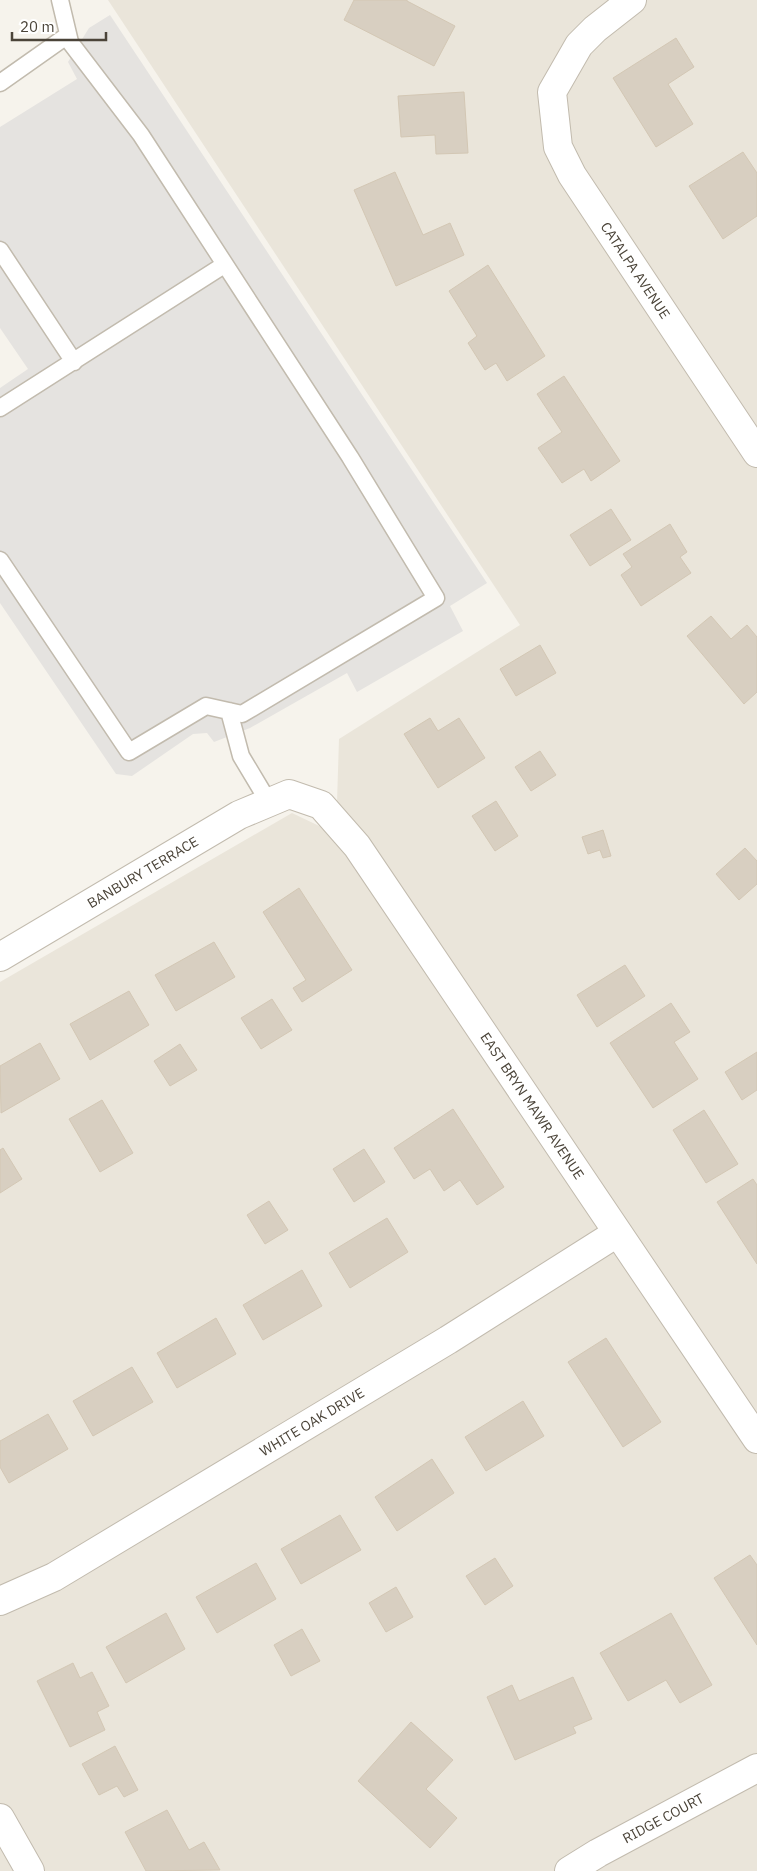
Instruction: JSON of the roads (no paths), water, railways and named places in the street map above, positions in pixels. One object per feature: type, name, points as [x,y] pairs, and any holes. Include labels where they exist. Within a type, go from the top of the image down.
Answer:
[{"type":"street","name":"CATALPA AVENUE","points":[[632,0],[595,29],[579,45],[552,92],[558,147],[572,175],[757,452]]},
{"type":"street","name":"BANBURY TERRACE","points":[[0,957],[239,815],[279,798]]},
{"type":"street","name":"EAST BRYN MAWR AVENUE","points":[[279,798],[321,805],[357,846],[757,1439]]},
{"type":"street","name":"WHITE OAK DRIVE","points":[[0,1600],[54,1577],[439,1345],[617,1233]]},
{"type":"street","name":"RIDGE COURT","points":[[569,1871],[598,1853],[757,1768]]},
{"type":"street","points":[[0,1818],[30,1871]]},
{"type":"lane","points":[[0,560],[130,752],[206,706],[242,714],[436,598],[350,457],[141,136],[70,42],[60,0]]},
{"type":"lane","points":[[0,83],[68,35]]},
{"type":"lane","points":[[0,250],[74,362]]},
{"type":"lane","points":[[0,408],[224,265]]},
{"type":"lane","points":[[229,711],[241,756],[279,798]]}]
